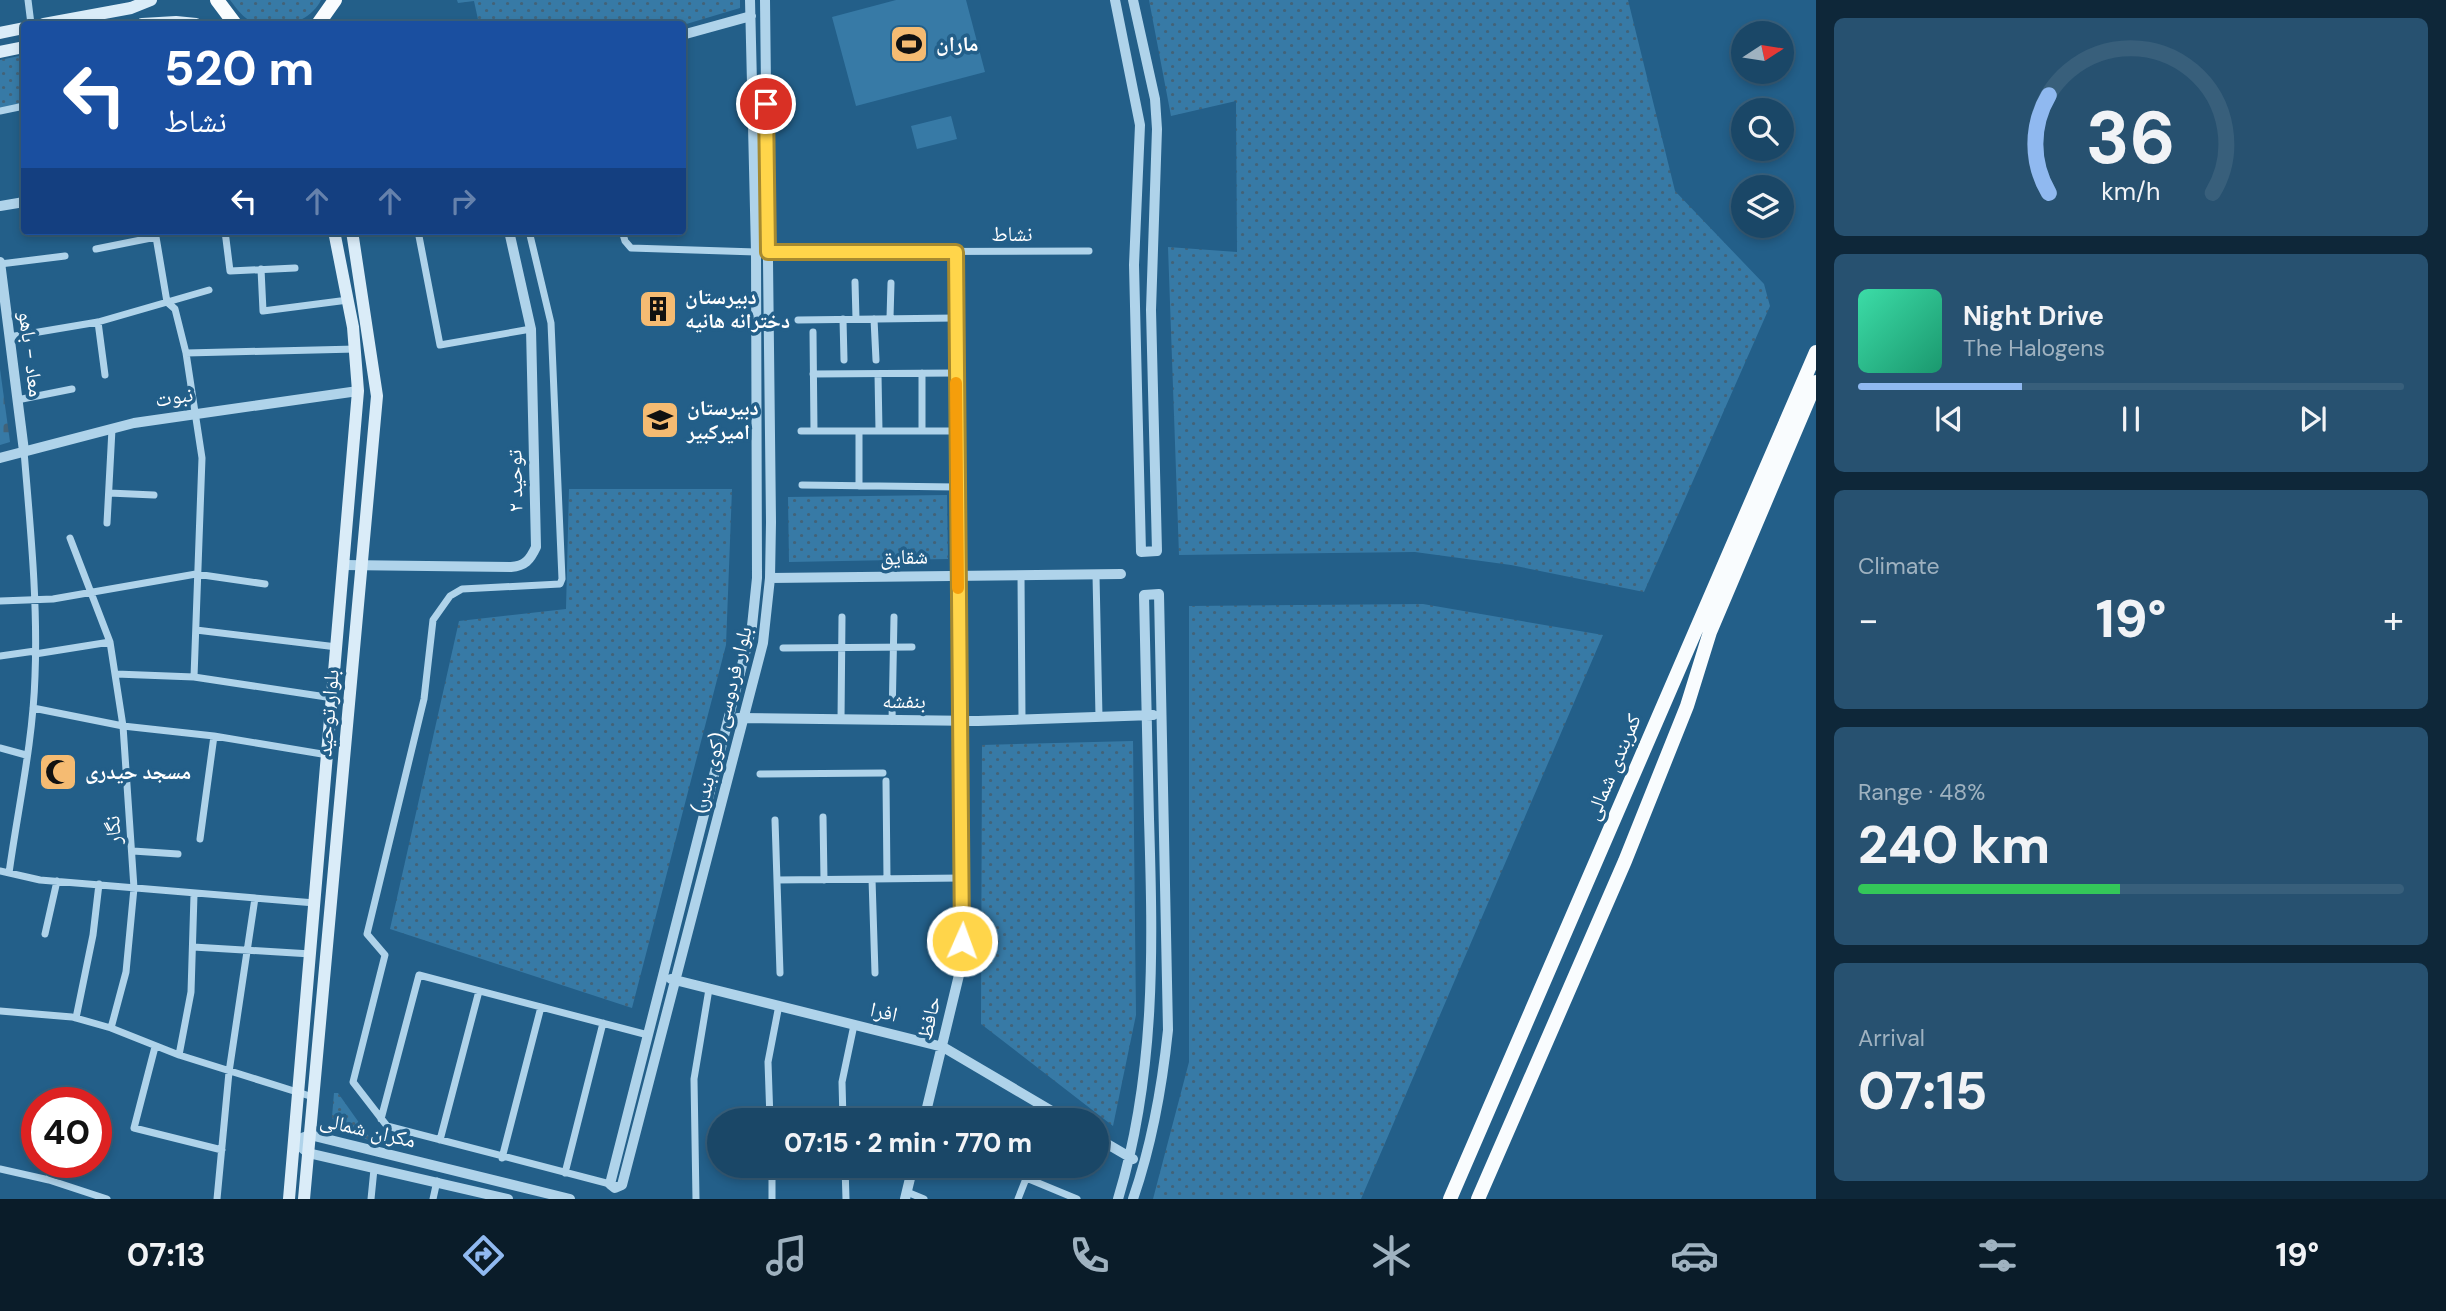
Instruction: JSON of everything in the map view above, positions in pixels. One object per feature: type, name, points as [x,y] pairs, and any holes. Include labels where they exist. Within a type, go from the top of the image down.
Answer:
[{"type":"highway","points":[[217,0],[232,21]]},
{"type":"highway","points":[[321,21],[333,8]]},
{"type":"highway","name":"کمربندی شمالی","points":[[1450,1199],[1816,352]]},
{"type":"highway","points":[[1478,1199],[1625,861],[1687,706],[1710,632],[1816,382]]},
{"type":"main road","points":[[60,21],[131,8],[151,0]]},
{"type":"main road","points":[[0,33],[21,29]]},
{"type":"main road","points":[[0,52],[21,48]]},
{"type":"main road","name":"بلوار توحید","points":[[289,1199],[358,391],[356,349],[335,235]]},
{"type":"main road","name":"بلوار توحید","points":[[304,1199],[377,396],[353,235]]},
{"type":"street","points":[[28,0],[31,21]]},
{"type":"street","name":"بلوار فردوسی (کوی بندر)","points":[[616,1185],[676,980],[763,643],[771,578],[770,412],[750,0]]},
{"type":"street","name":"بلوار فردوسی (کوی بندر)","points":[[616,1185],[648,1035],[752,626],[757,578],[757,411],[765,0]]},
{"type":"street","points":[[1115,0],[1136,102],[1140,143],[1134,265],[1141,552],[1157,551],[1151,310],[1157,139],[1155,99],[1133,0]]},
{"type":"street","points":[[686,33],[751,16]]},
{"type":"street","points":[[1136,102],[1155,99]]},
{"type":"street","points":[[0,111],[21,107]]},
{"type":"street","points":[[0,206],[21,202]]},
{"type":"street","points":[[96,249],[152,235]]},
{"type":"street","points":[[156,235],[167,302],[175,309],[186,353],[202,458],[194,677]]},
{"type":"street","points":[[226,235],[230,271],[295,268]]},
{"type":"street","points":[[419,235],[440,345],[531,330]]},
{"type":"street","name":"توحید ۲","points":[[361,566],[511,567],[522,566],[531,559],[536,547],[531,330],[510,235]]},
{"type":"street","points":[[530,235],[551,323],[562,579],[560,584],[462,589],[450,596],[433,620],[425,699],[367,934],[385,955],[353,1082],[387,1126],[502,1158],[616,1185]]},
{"type":"street","name":"نشاط","points":[[623,235],[631,247],[762,252],[1088,251]]},
{"type":"street","name":"حافظ","points":[[927,1108],[959,975],[962,878],[956,487],[956,252]]},
{"type":"street","points":[[0,263],[65,256]]},
{"type":"street","name":"معاد - باهو","points":[[0,263],[24,451]]},
{"type":"street","points":[[261,269],[263,312],[348,300]]},
{"type":"street","points":[[855,282],[856,319]]},
{"type":"street","points":[[890,318],[891,283]]},
{"type":"street","points":[[9,337],[98,321],[209,290]]},
{"type":"street","points":[[798,320],[955,318]]},
{"type":"street","points":[[843,319],[844,360]]},
{"type":"street","points":[[874,319],[876,359]]},
{"type":"street","points":[[98,321],[105,374]]},
{"type":"street","points":[[813,332],[814,431]]},
{"type":"street","points":[[186,353],[356,349]]},
{"type":"street","points":[[878,373],[878,431]]},
{"type":"street","points":[[922,373],[922,431]]},
{"type":"street","points":[[813,374],[956,373]]},
{"type":"street","points":[[18,400],[72,389]]},
{"type":"street","name":"نبوت","points":[[0,458],[112,429],[197,413],[358,391]]},
{"type":"street","points":[[757,411],[770,412]]},
{"type":"street","points":[[1138,411],[1154,413]]},
{"type":"street","points":[[107,523],[112,429]]},
{"type":"street","points":[[800,431],[957,431]]},
{"type":"street","points":[[859,431],[859,486]]},
{"type":"street","points":[[9,873],[33,708],[35,653],[35,601],[24,451]]},
{"type":"street","points":[[802,485],[956,487]]},
{"type":"street","points":[[109,494],[154,495]]},
{"type":"street","name":"نگار","points":[[70,538],[89,591],[102,615],[110,642],[122,726],[134,888],[126,972],[111,1028]]},
{"type":"street","points":[[344,565],[361,566]]},
{"type":"street","points":[[0,601],[35,601],[196,574],[265,584]]},
{"type":"street","name":"شقایق","points":[[771,578],[1121,574]]},
{"type":"street","points":[[1021,575],[1022,719]]},
{"type":"street","points":[[1096,575],[1099,717]]},
{"type":"street","points":[[757,578],[771,578]]},
{"type":"street","points":[[1118,1199],[1142,1104],[1152,976],[1144,595],[1159,594],[1168,1030],[1162,1084],[1144,1166],[1133,1199]]},
{"type":"street","points":[[841,720],[842,617]]},
{"type":"street","points":[[892,721],[894,617]]},
{"type":"street","points":[[195,629],[337,647]]},
{"type":"street","points":[[0,656],[110,642]]},
{"type":"street","points":[[783,648],[912,647]]},
{"type":"street","points":[[116,674],[194,677],[333,698]]},
{"type":"street","points":[[33,708],[122,726],[214,736],[328,755]]},
{"type":"street","name":"بنفشه","points":[[729,718],[959,721],[1163,714]]},
{"type":"street","points":[[200,839],[214,736]]},
{"type":"street","points":[[0,748],[26,755]]},
{"type":"street","points":[[760,774],[884,777],[887,879]]},
{"type":"street","points":[[823,817],[824,880]]},
{"type":"street","points":[[775,820],[780,973]]},
{"type":"street","points":[[132,851],[178,854]]},
{"type":"street","points":[[0,871],[57,881],[194,895],[316,903]]},
{"type":"street","points":[[777,880],[962,878]]},
{"type":"street","points":[[872,879],[875,973]]},
{"type":"street","points":[[45,934],[57,881]]},
{"type":"street","points":[[76,1018],[93,935],[99,884]]},
{"type":"street","points":[[179,1055],[189,1010],[194,895]]},
{"type":"street","points":[[216,1199],[229,1072],[255,898]]},
{"type":"street","points":[[193,947],[311,954]]},
{"type":"street","points":[[381,1119],[419,975],[648,1035]]},
{"type":"street","name":"افرا","points":[[663,976],[943,1047],[1038,1108]]},
{"type":"street","points":[[696,1199],[694,1079],[709,989]]},
{"type":"street","points":[[440,1140],[479,990]]},
{"type":"street","points":[[770,1108],[768,1062],[779,1005]]},
{"type":"street","points":[[502,1158],[541,1007]]},
{"type":"street","points":[[0,1012],[76,1018],[111,1028],[155,1047],[229,1072],[313,1097]]},
{"type":"street","points":[[565,1173],[603,1023]]},
{"type":"street","points":[[843,1108],[842,1082],[854,1025]]},
{"type":"street","points":[[155,1047],[134,1128],[222,1150]]},
{"type":"street","name":"مکران شمالی","points":[[508,1199],[308,1153],[295,1140],[310,1135],[570,1199]]},
{"type":"street","points":[[1109,1145],[1144,1166]]},
{"type":"street","points":[[371,1199],[379,1152]]},
{"type":"street","points":[[0,1169],[49,1180],[107,1199]]},
{"type":"street","points":[[772,1178],[772,1199]]},
{"type":"street","points":[[845,1178],[846,1199]]},
{"type":"street","points":[[1018,1199],[1026,1178],[1077,1199]]},
{"type":"street","points":[[433,1199],[437,1181]]},
{"type":"street","points":[[906,1195],[924,1199]]},
{"type":"green space","points":[[230,0],[321,0],[316,8],[298,21],[250,21]]},
{"type":"green space","points":[[457,0],[740,0],[740,8],[686,24],[686,21],[478,21],[474,1],[458,3]]},
{"type":"green space","name":"ماران","points":[[896,0],[966,0],[985,72],[856,106],[832,17]]},
{"type":"green space","points":[[1149,0],[1628,0],[1675,191],[1764,284],[1770,306],[1644,592],[1511,565],[1415,552],[1179,555],[1168,247],[1237,252],[1236,101],[1171,116]]},
{"type":"green space","points":[[21,56],[21,107],[0,111],[0,60]]},
{"type":"green space","points":[[951,116],[957,139],[917,149],[911,126]]},
{"type":"green space","points":[[0,369],[10,442],[0,445]]},
{"type":"green space","points":[[569,489],[732,489],[726,645],[632,1008],[390,929],[459,621],[566,609]]},
{"type":"green space","points":[[947,495],[948,559],[789,562],[788,497]]},
{"type":"green space","points":[[1423,604],[1603,635],[1361,1199],[1153,1199],[1189,1062],[1189,606]]},
{"type":"green space","points":[[1133,741],[1136,1015],[1113,1126],[1109,1123],[1109,1108],[1090,1108],[981,1024],[982,745]]},
{"type":"green space","points":[[334,1093],[338,1093],[372,1141],[337,1130],[332,1117]]},
{"type":"slow traffic","points":[[956,383],[958,588]]},
{"type":"place","name":"ماران","points":[[909,44]]},
{"type":"place","name":"دبیرستان دخترانه هانیه","points":[[658,309]]},
{"type":"place","name":"دبیرستان امیرکبیر","points":[[660,420]]},
{"type":"place","name":"مسجد حیدری","points":[[58,772]]},
{"type":"route","points":[[766,104],[768,252],[956,252],[962,941]]}]
